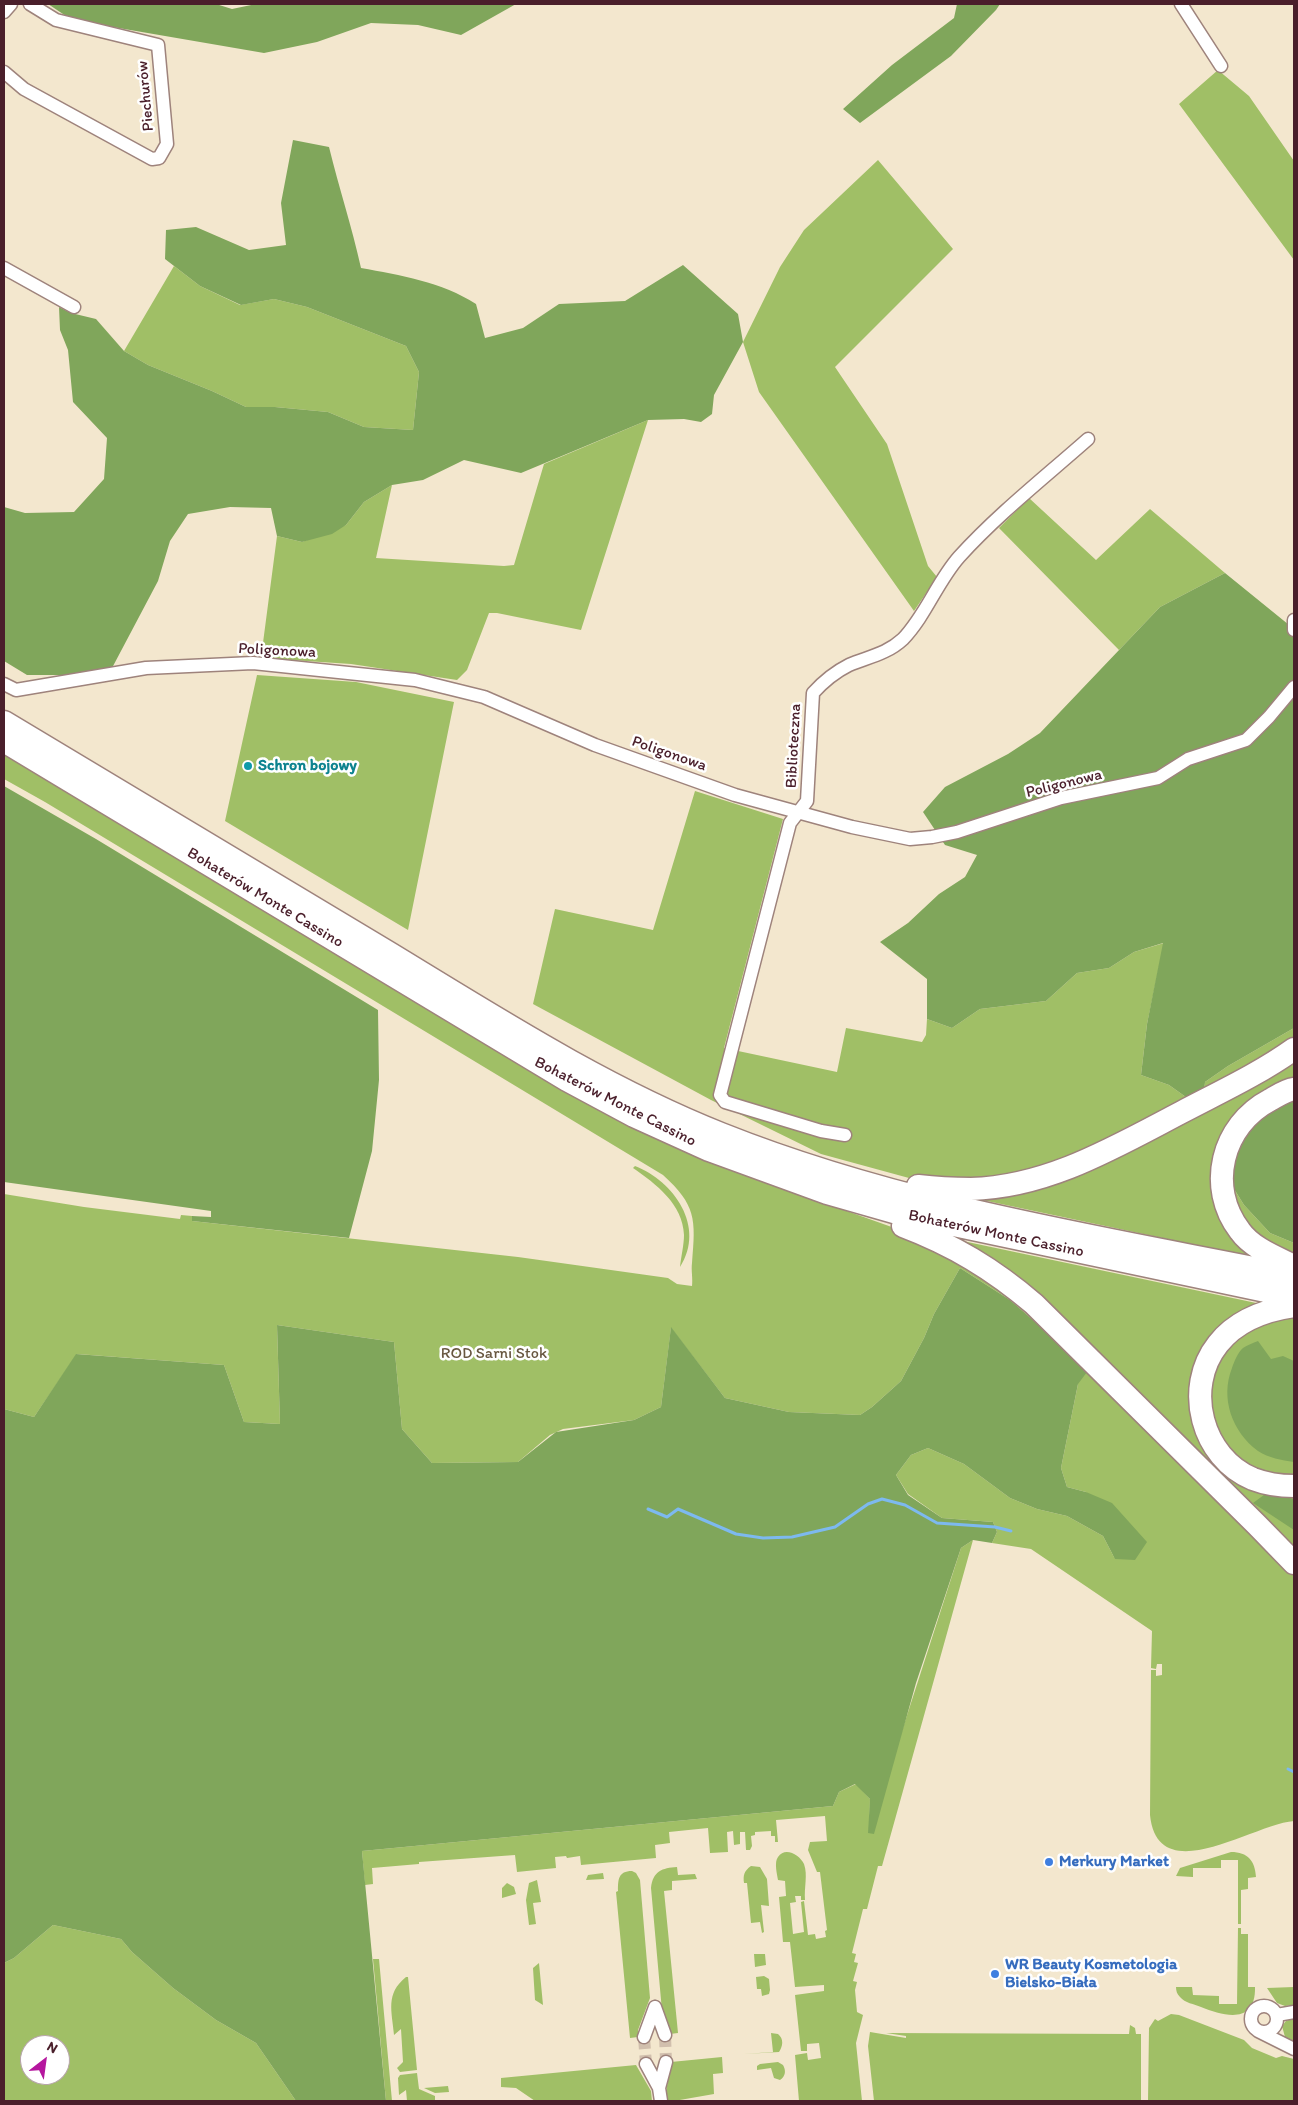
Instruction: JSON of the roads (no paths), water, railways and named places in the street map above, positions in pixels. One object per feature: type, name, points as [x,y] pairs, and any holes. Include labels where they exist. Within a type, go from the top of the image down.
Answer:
[{"type":"highway","name":"Bohaterów Monte Cassino","points":[[4,722],[529,1038],[596,1076],[834,1185],[906,1215],[1294,1297]]},
{"type":"highway","name":"Bohaterów Monte Cassino","points":[[4,741],[587,1092],[665,1131],[709,1150],[834,1185],[967,1209],[1294,1276]]},
{"type":"highway","points":[[834,1185],[972,1189],[1013,1184],[1057,1173],[1095,1158],[1250,1077],[1294,1050]]},
{"type":"highway","points":[[1294,1089],[1257,1106],[1235,1130],[1226,1150],[1222,1177],[1227,1210],[1240,1232],[1261,1249],[1294,1266]]},
{"type":"highway","points":[[834,1185],[856,1210],[932,1237],[972,1258],[1004,1278],[1066,1334],[1294,1563]]},
{"type":"highway","points":[[1294,1306],[1277,1309],[1252,1318],[1232,1330],[1217,1345],[1210,1358],[1200,1388],[1201,1414],[1206,1432],[1217,1452],[1234,1467],[1253,1479],[1278,1486],[1294,1486]]},
{"type":"street","points":[[4,12],[11,4]]},
{"type":"street","name":"Piechurów","points":[[4,72],[24,89],[152,159],[159,158],[167,144],[158,45],[56,20],[30,4]]},
{"type":"street","points":[[1181,4],[1221,66]]},
{"type":"street","points":[[4,268],[74,307]]},
{"type":"street","name":"Biblioteczna","points":[[845,1135],[821,1131],[725,1102],[720,1095],[790,823],[806,801],[813,693],[822,682],[848,666],[878,656],[892,648],[903,638],[963,553],[993,523],[1088,439]]},
{"type":"street","points":[[1294,620],[1294,630]]},
{"type":"street","name":"Poligonowa","points":[[4,684],[16,690],[146,668],[253,664],[415,680],[484,697],[595,745],[735,795],[852,827],[910,839],[957,832],[1061,798],[1158,778],[1188,759],[1246,740],[1269,717],[1294,687]]},
{"type":"street","points":[[1258,2031],[1271,2031],[1277,2024],[1277,2015],[1273,2009],[1267,2006],[1256,2010],[1251,2021],[1258,2031],[1294,2049]]},
{"type":"street","points":[[644,2037],[656,2007],[665,2034]]},
{"type":"street","points":[[1277,2015],[1294,2012]]},
{"type":"street","points":[[659,2088],[666,2062]]},
{"type":"street","points":[[646,2064],[659,2088],[661,2101]]},
{"type":"waterway","points":[[648,1509],[667,1517],[678,1509],[736,1534],[763,1538],[792,1537],[835,1527],[868,1504],[882,1499],[905,1505],[937,1523],[995,1527],[1011,1531]]},
{"type":"waterway","points":[[1288,1769],[1294,1772]]},
{"type":"tunnel","points":[[665,2035],[666,2062]]},
{"type":"tunnel","points":[[644,2037],[646,2064]]},
{"type":"place","name":"Schron bojowy","points":[[248,766]]},
{"type":"place","name":"Merkury Market","points":[[1049,1862]]},
{"type":"place","name":"WR Beauty Kosmetologia Bielsko-Biała","points":[[995,1974]]},
{"type":"park label","name":"ROD Sarni Stok","points":[[494,1354]]}]
